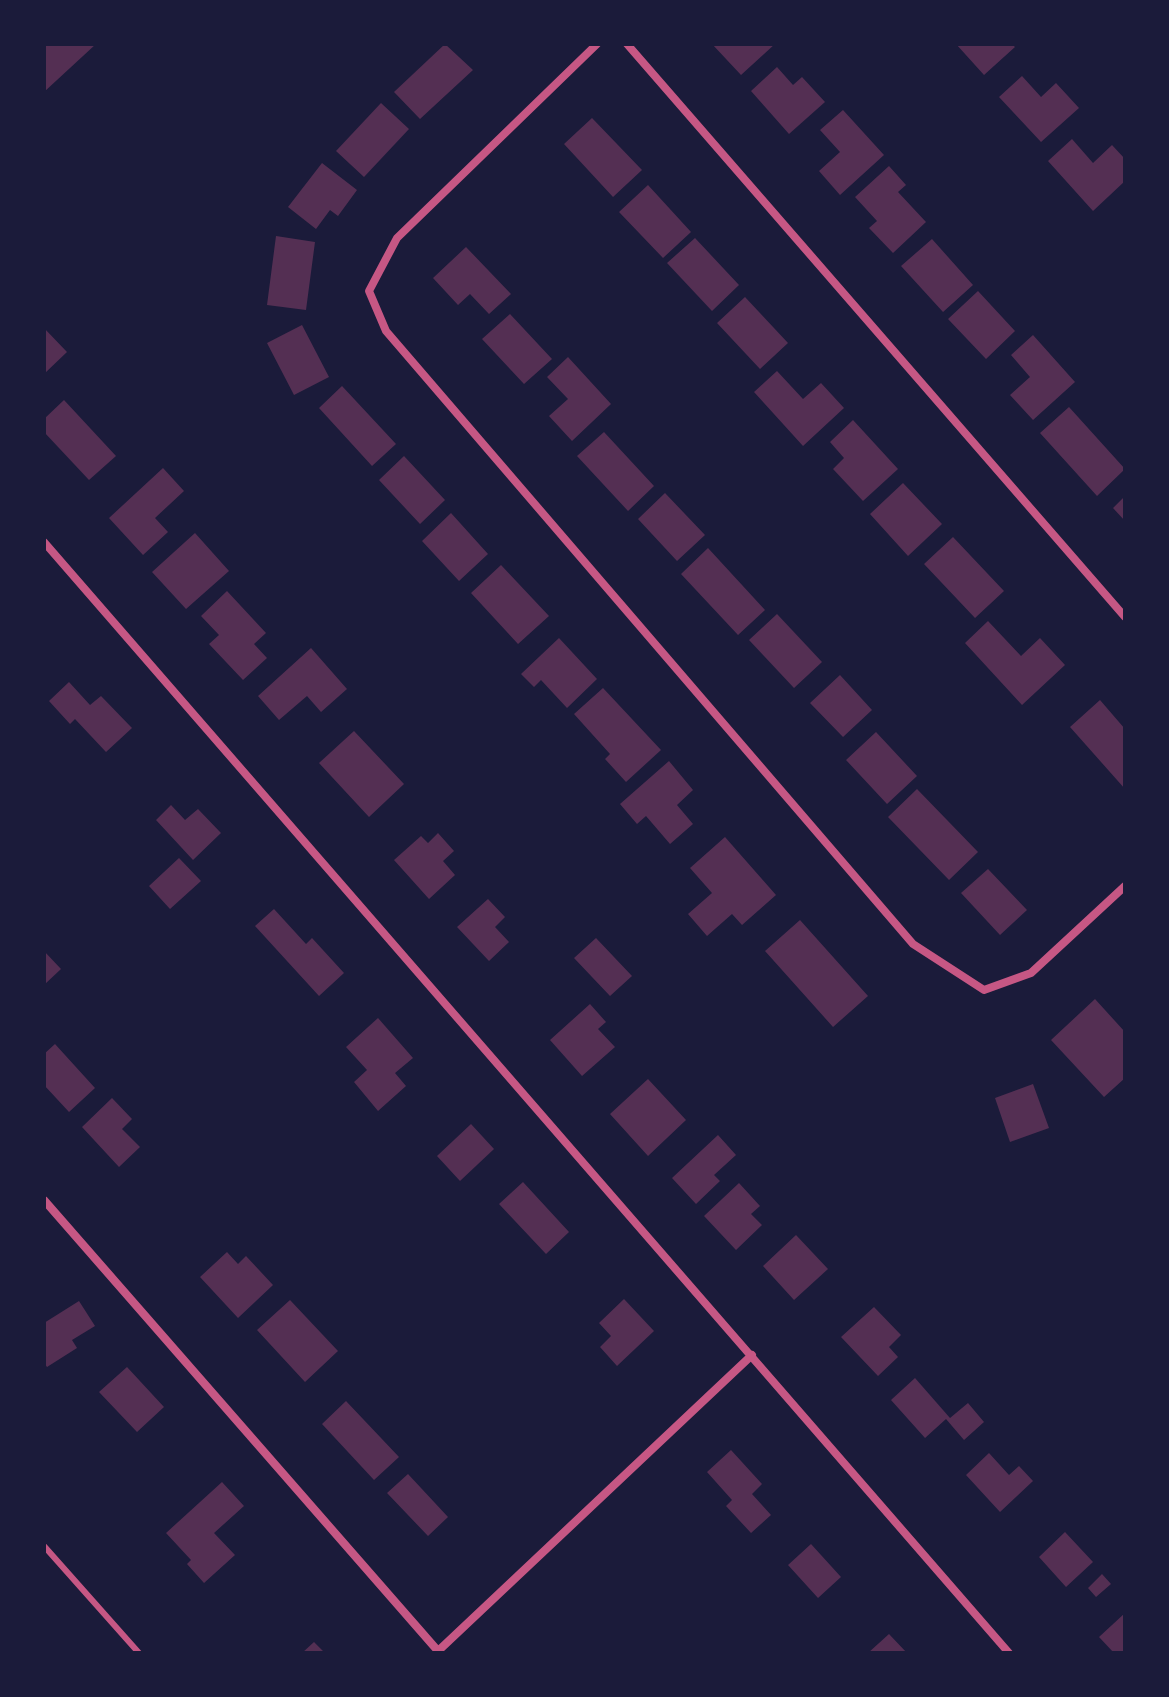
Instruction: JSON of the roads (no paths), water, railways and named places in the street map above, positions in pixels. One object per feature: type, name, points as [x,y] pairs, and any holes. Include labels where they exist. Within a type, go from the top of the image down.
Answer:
[{"type":"street","points":[[597,44],[397,238],[369,291],[386,331],[913,944],[984,990],[1031,973],[1125,886]]},
{"type":"street","points":[[627,44],[1125,617]]},
{"type":"street","points":[[44,542],[1009,1653]]},
{"type":"street","points":[[44,1200],[437,1652],[752,1355]]},
{"type":"lane","points":[[44,1546],[139,1653]]}]
